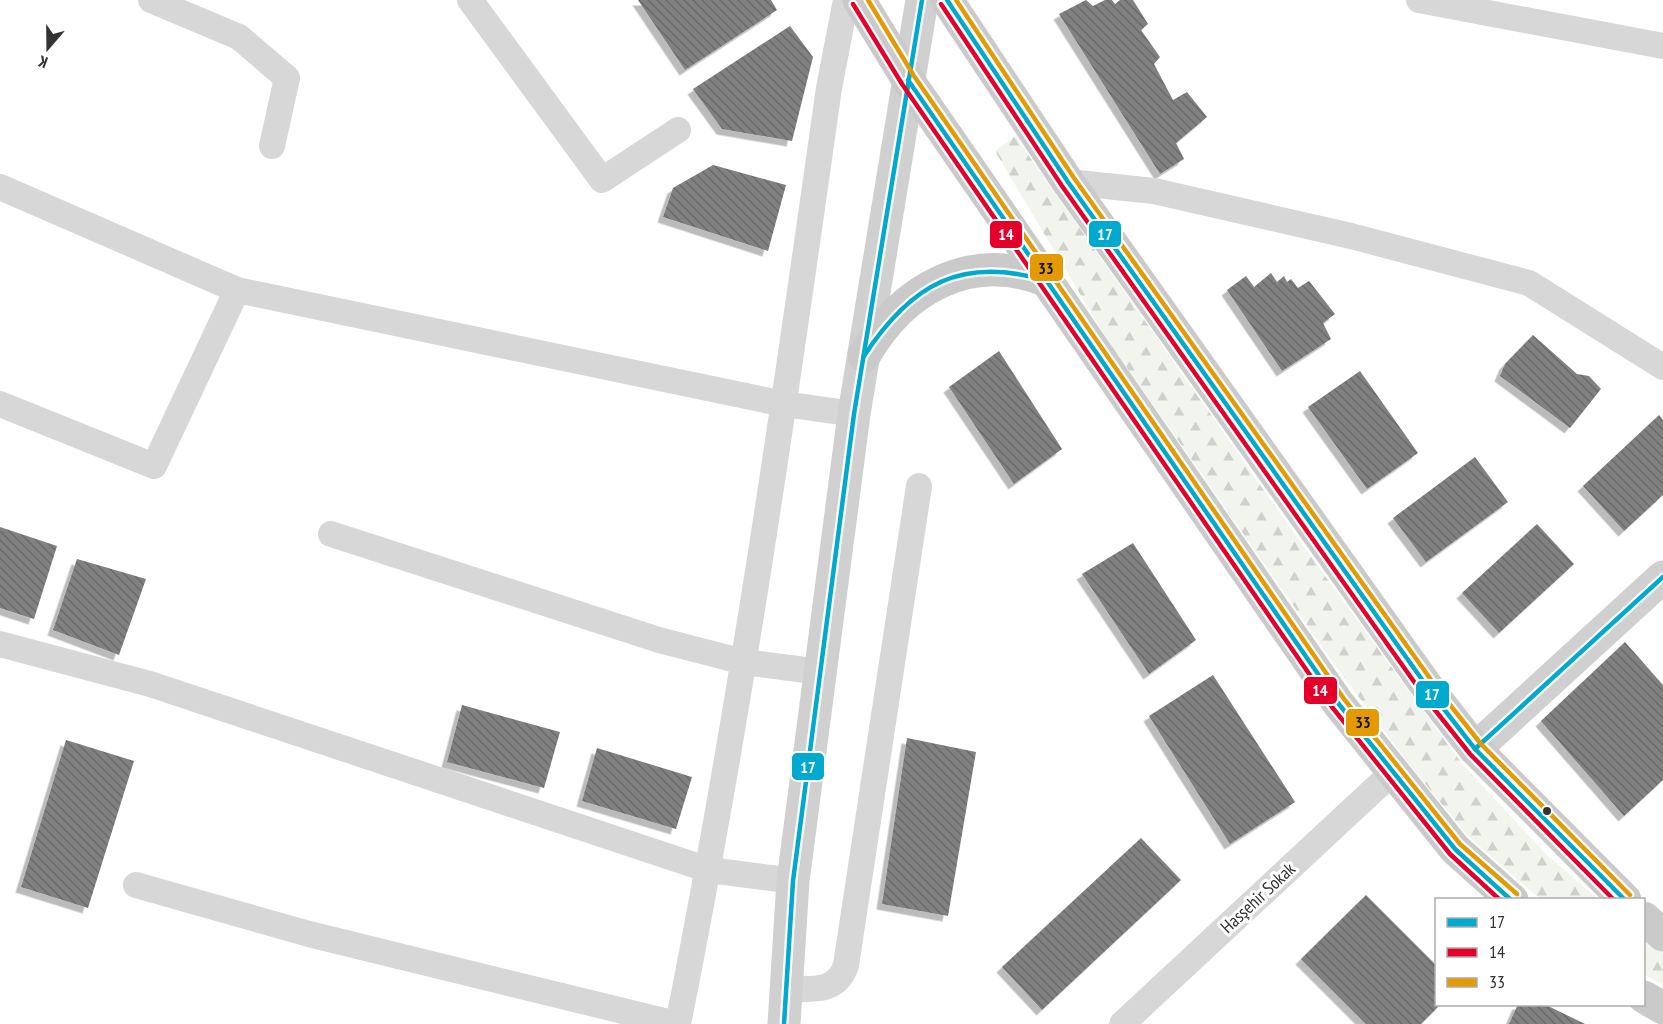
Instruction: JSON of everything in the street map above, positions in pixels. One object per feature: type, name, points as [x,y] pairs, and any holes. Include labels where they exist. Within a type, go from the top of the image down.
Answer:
[{"type":"main road","points":[[859,0],[908,80],[1338,703],[1455,849],[1510,898]]},
{"type":"main road","points":[[784,1024],[793,881],[854,414],[922,0]]},
{"type":"main road","points":[[947,0],[1068,182],[1426,686],[1475,748],[1623,898]]},
{"type":"main road","points":[[864,356],[873,339],[902,307],[930,286],[947,279],[980,270],[998,268],[1028,274],[1047,281]]},
{"type":"main road","points":[[1475,748],[1663,577]]},
{"type":"main road","points":[[1645,919],[1663,935]]},
{"type":"main road","points":[[1645,998],[1663,1008]]},
{"type":"street","points":[[152,0],[239,37],[287,78],[272,146]]},
{"type":"street","points":[[470,0],[602,180],[678,130]]},
{"type":"street","points":[[136,885],[309,934],[677,1024],[709,870],[744,662],[829,88],[846,0]]},
{"type":"street","points":[[1419,0],[1663,46]]},
{"type":"street","points":[[1068,182],[1154,191],[1351,237],[1529,283],[1663,367]]},
{"type":"street","points":[[0,187],[237,290],[784,404],[854,414]]},
{"type":"street","points":[[0,404],[154,466],[237,290]]},
{"type":"street","points":[[788,989],[832,986],[842,976],[846,965],[919,486]]},
{"type":"street","points":[[330,534],[659,640],[744,662],[821,672]]},
{"type":"street","points":[[0,644],[150,684],[709,870],[793,881]]},
{"type":"street","name":"Hasşehir Sokak","points":[[1122,1024],[1393,772]]},
{"type":"green space","points":[[1015,136],[1296,536],[1462,764],[1546,854],[1597,898],[1539,898],[1468,836],[1412,768],[1337,668],[1105,336],[995,151]]},
{"type":"green space","points":[[1645,940],[1663,953],[1663,985],[1645,975]]},
{"type":"building","points":[[638,0],[771,0],[777,10],[685,70]]},
{"type":"building","points":[[1086,0],[1093,6],[1105,0],[1112,0],[1115,4],[1120,0],[1133,0],[1148,24],[1141,30],[1160,57],[1154,64],[1173,100],[1187,92],[1207,117],[1176,143],[1184,159],[1160,174],[1059,14]]},
{"type":"building","points":[[790,26],[813,57],[792,141],[722,129],[693,89]]},
{"type":"building","points":[[713,165],[786,185],[768,251],[663,217],[673,188]]},
{"type":"building","points":[[1271,273],[1277,282],[1284,276],[1287,282],[1291,279],[1298,288],[1309,281],[1335,314],[1323,323],[1331,339],[1282,371],[1227,290],[1246,276],[1254,287]]},
{"type":"building","points":[[1533,335],[1577,374],[1589,376],[1601,389],[1570,428],[1500,376],[1505,364]]},
{"type":"building","points":[[999,351],[1062,449],[1014,484],[949,387]]},
{"type":"building","points":[[1360,371],[1418,453],[1367,489],[1308,407]]},
{"type":"building","points":[[1659,415],[1663,420],[1663,495],[1624,531],[1583,486]]},
{"type":"building","points":[[1475,457],[1508,502],[1426,562],[1393,518]]},
{"type":"building","points":[[1537,524],[1574,564],[1499,633],[1462,593]]},
{"type":"building","points":[[0,527],[57,546],[34,619],[0,608]]},
{"type":"building","points":[[1133,543],[1196,640],[1149,674],[1082,574]]},
{"type":"building","points":[[77,559],[146,579],[119,655],[53,630]]},
{"type":"building","points":[[1625,642],[1663,685],[1663,780],[1624,816],[1541,721]]},
{"type":"building","points":[[1213,675],[1295,802],[1230,844],[1149,716]]},
{"type":"building","points":[[462,705],[560,732],[544,788],[447,762]]},
{"type":"building","points":[[907,738],[976,752],[948,916],[882,904]]},
{"type":"building","points":[[66,740],[134,761],[88,908],[21,887]]},
{"type":"building","points":[[597,748],[692,777],[676,829],[582,801]]},
{"type":"building","points":[[1141,838],[1181,880],[1042,1010],[1002,967]]},
{"type":"building","points":[[1366,895],[1435,964],[1435,1006],[1439,1006],[1421,1024],[1366,1024],[1301,959]]},
{"type":"building","points":[[1517,1006],[1548,1006],[1585,1024],[1509,1024]]},
{"type":"transit line","name":"33","points":[[868,0],[914,76],[1344,699],[1460,844],[1517,894]]},
{"type":"transit line","name":"17","points":[[784,1024],[793,881],[854,414],[922,0]]},
{"type":"transit line","name":"17","points":[[947,0],[1068,182],[1433,695],[1475,749],[1623,898]]},
{"type":"transit line","name":"33","points":[[956,0],[1074,178],[1439,691],[1481,744],[1630,895]]},
{"type":"transit line","name":"14","points":[[853,4],[902,84],[1332,707],[1450,854],[1498,898]]},
{"type":"transit line","name":"14","points":[[941,4],[1062,186],[1427,700],[1470,754],[1612,898]]},
{"type":"transit line","name":"17","points":[[908,80],[1338,703],[1455,849],[1509,898]]},
{"type":"transit line","name":"17","points":[[864,356],[900,310],[920,294],[941,282],[964,274],[989,272],[1017,274],[1047,281]]},
{"type":"transit line","name":"17","points":[[1475,749],[1663,577]]}]
